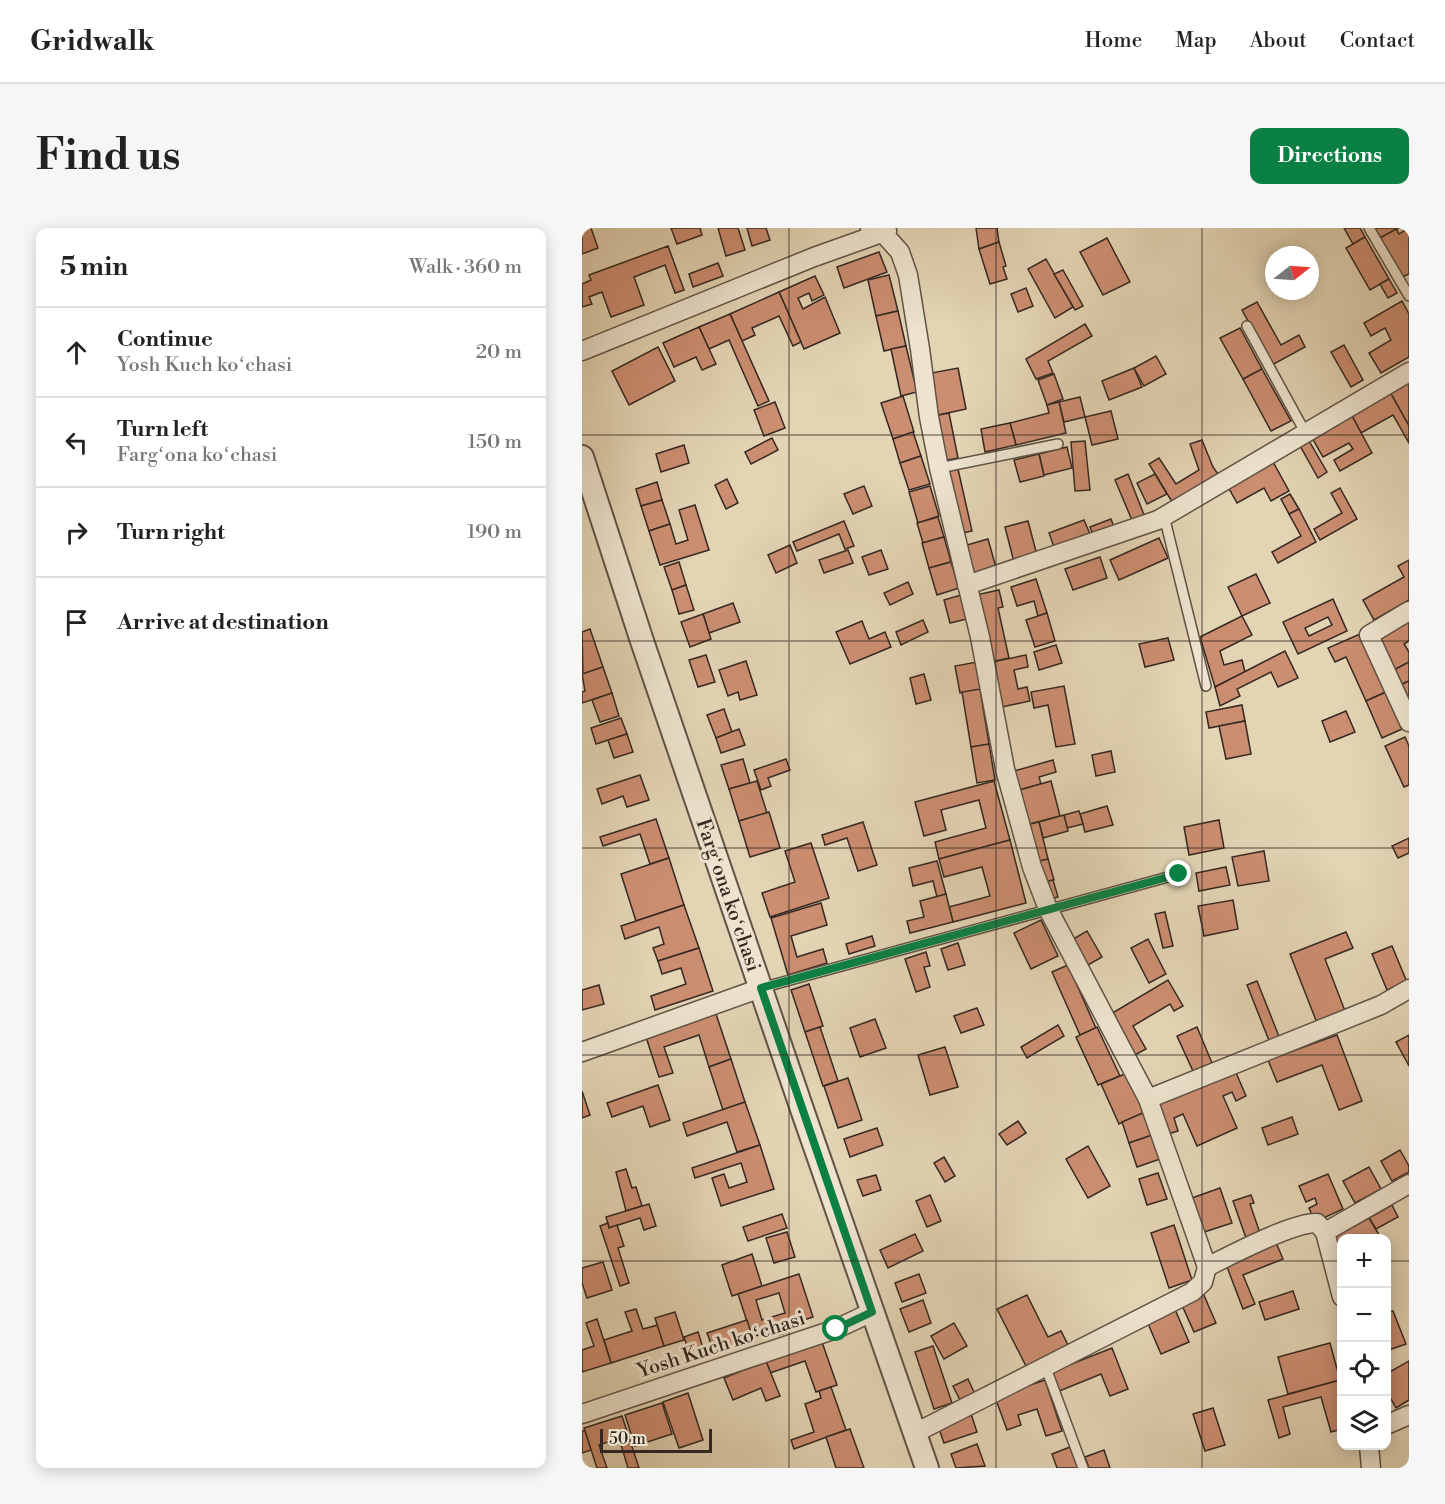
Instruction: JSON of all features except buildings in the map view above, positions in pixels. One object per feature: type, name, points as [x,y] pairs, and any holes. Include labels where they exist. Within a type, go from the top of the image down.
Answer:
[{"type":"street","points":[[582,351],[882,230],[900,252],[908,275],[928,417],[980,637],[1005,769],[1032,867],[1048,909],[1148,1099],[1207,1267],[1203,1282],[1192,1292],[915,1433]]},
{"type":"street","points":[[967,585],[1164,516],[1409,372]]},
{"type":"street","name":"Fargʻona koʻchasi","points":[[582,457],[642,641],[927,1468]]},
{"type":"street","points":[[1409,611],[1369,635],[1409,722]]},
{"type":"street","points":[[582,1052],[761,988]]},
{"type":"street","points":[[1148,1099],[1381,1005],[1409,989]]},
{"type":"street","points":[[1324,1232],[1409,1184]]},
{"type":"street","points":[[1207,1267],[1255,1244],[1307,1224],[1317,1223],[1324,1232],[1339,1288]]},
{"type":"street","name":"Yosh Kuch koʻchasi","points":[[582,1414],[836,1329],[872,1312]]},
{"type":"street","points":[[1391,1423],[1409,1415]]},
{"type":"street","points":[[1369,1450],[1371,1468]]},
{"type":"lane","points":[[1369,228],[1409,296]]},
{"type":"lane","points":[[1247,326],[1305,432]]},
{"type":"lane","points":[[939,468],[1058,444]]},
{"type":"lane","points":[[1164,516],[1206,686]]},
{"type":"lane","points":[[761,988],[1179,874]]},
{"type":"lane","points":[[1046,1368],[1083,1468]]},
{"type":"route","points":[[836,1329],[872,1312],[761,988],[1179,874]]}]
